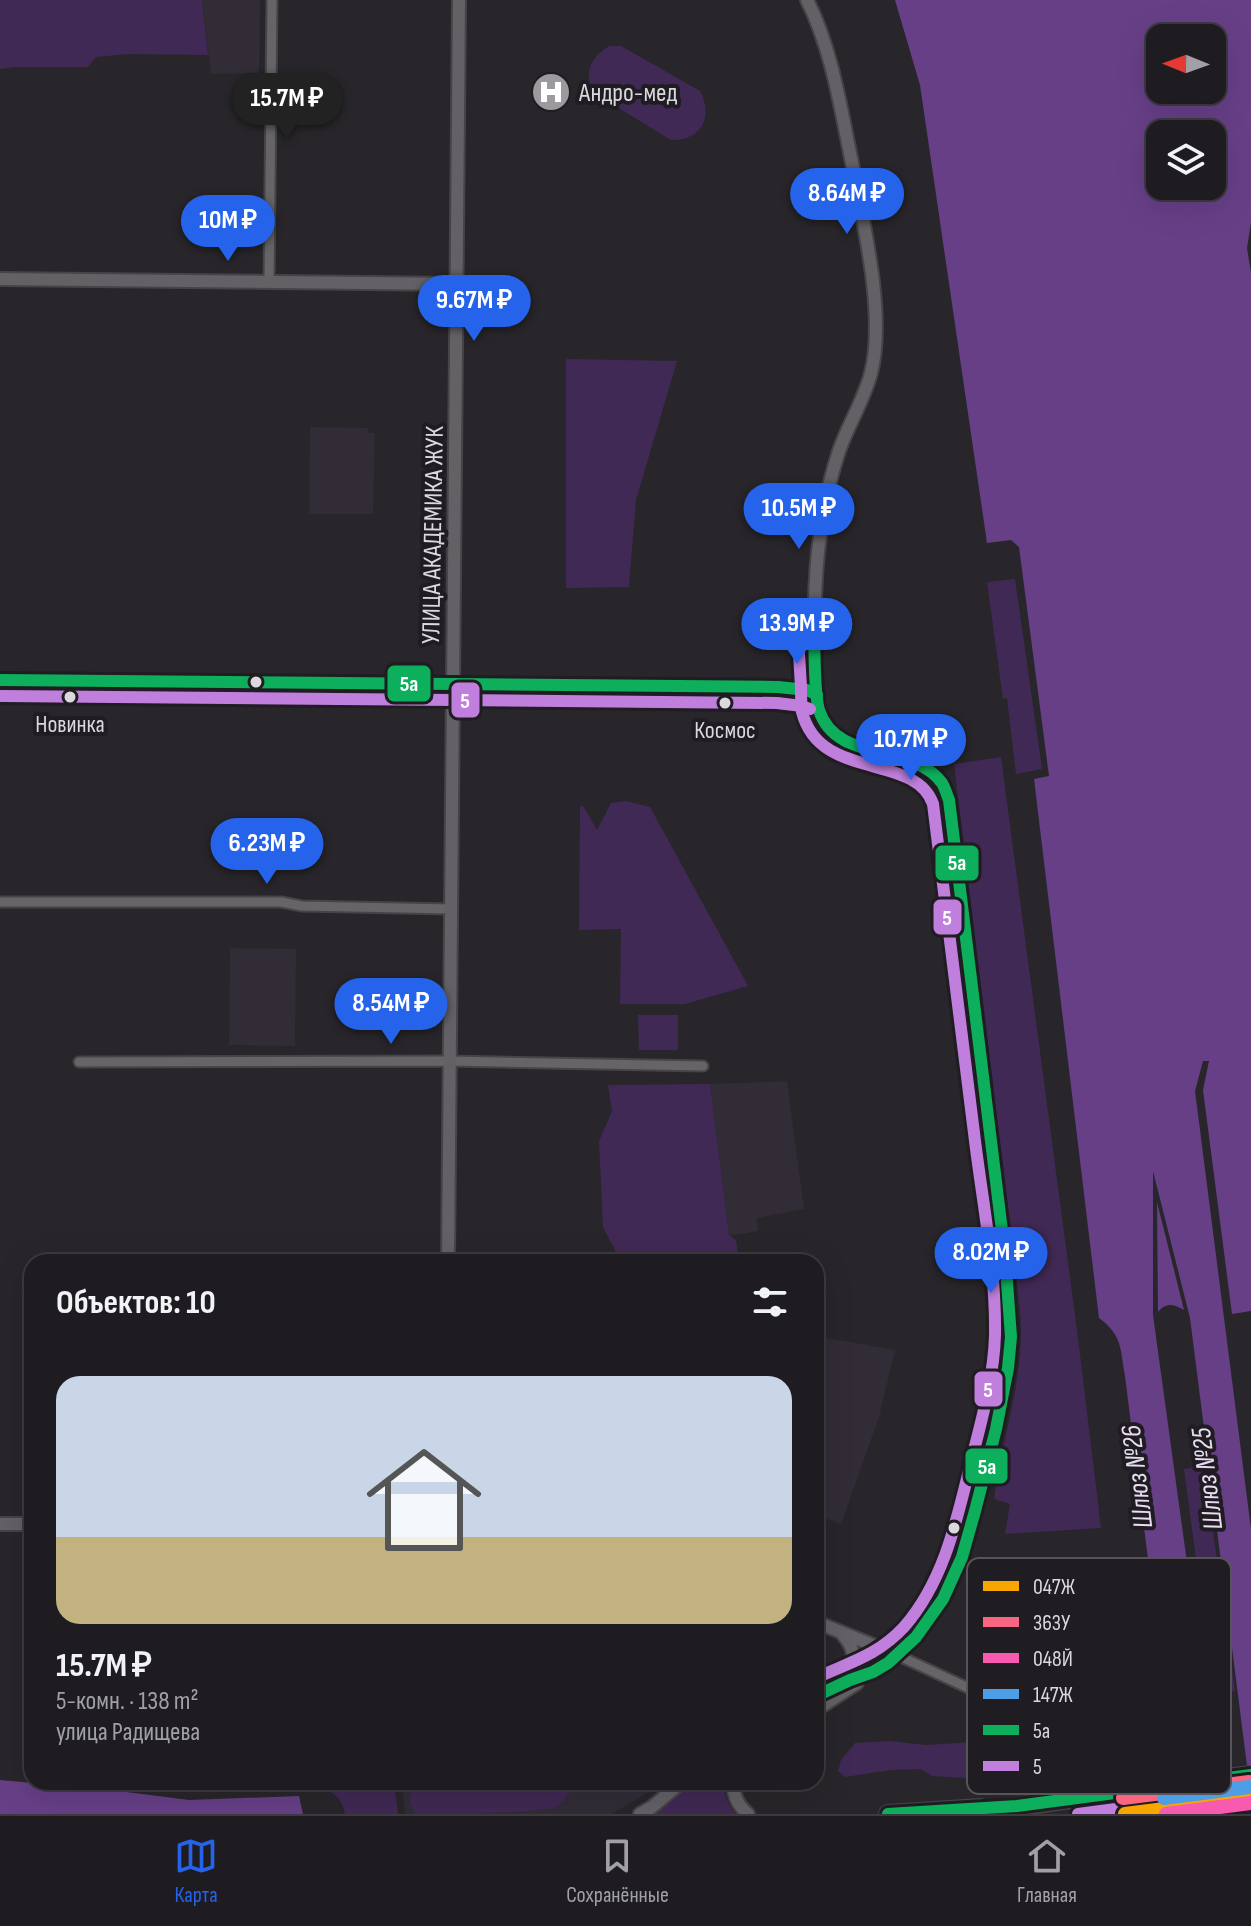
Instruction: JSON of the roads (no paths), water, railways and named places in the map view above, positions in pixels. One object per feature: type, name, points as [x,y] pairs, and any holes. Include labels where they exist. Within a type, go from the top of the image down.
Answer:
[{"type":"highway","points":[[1231,1778],[1251,1775]]},
{"type":"highway","points":[[968,1814],[1105,1794]]},
{"type":"highway","points":[[888,1814],[1017,1806]]},
{"type":"main road","name":"УЛИЦА АКАДЕМИКА ЖУК","points":[[448,1254],[459,0]]},
{"type":"main road","points":[[807,0],[824,42],[842,113],[865,230],[875,306],[871,374],[840,448],[824,507],[815,595],[817,695],[821,719],[831,732],[931,771],[942,783],[949,800],[999,1203],[1011,1337],[991,1455],[951,1584],[916,1637],[897,1655],[824,1705]]},
{"type":"main road","points":[[0,279],[456,284]]},
{"type":"main road","points":[[0,680],[778,687],[807,690],[817,695]]},
{"type":"main road","points":[[0,1524],[24,1524]]},
{"type":"main road","points":[[824,1625],[897,1655]]},
{"type":"main road","points":[[841,1632],[851,1644],[854,1654],[850,1680]]},
{"type":"main road","points":[[824,1692],[873,1672]]},
{"type":"main road","points":[[640,1814],[672,1790]]},
{"type":"main road","points":[[734,1790],[738,1804],[748,1814]]},
{"type":"street","points":[[269,282],[272,0]]},
{"type":"street","points":[[0,902],[281,902],[302,906],[451,909]]},
{"type":"street","points":[[79,1062],[449,1061],[703,1066]]},
{"type":"street","points":[[897,1655],[967,1687]]},
{"type":"street","points":[[1146,1794],[1148,1814]]},
{"type":"place","name":"Андро-мед","points":[[551,92]]},
{"type":"place","name":"Новинка","points":[[70,697]]},
{"type":"place","name":"Космос","points":[[725,703]]},
{"type":"water label","name":"Шлюз №26","points":[[1136,1477]]},
{"type":"water label","name":"Шлюз №25","points":[[1206,1479]]}]
